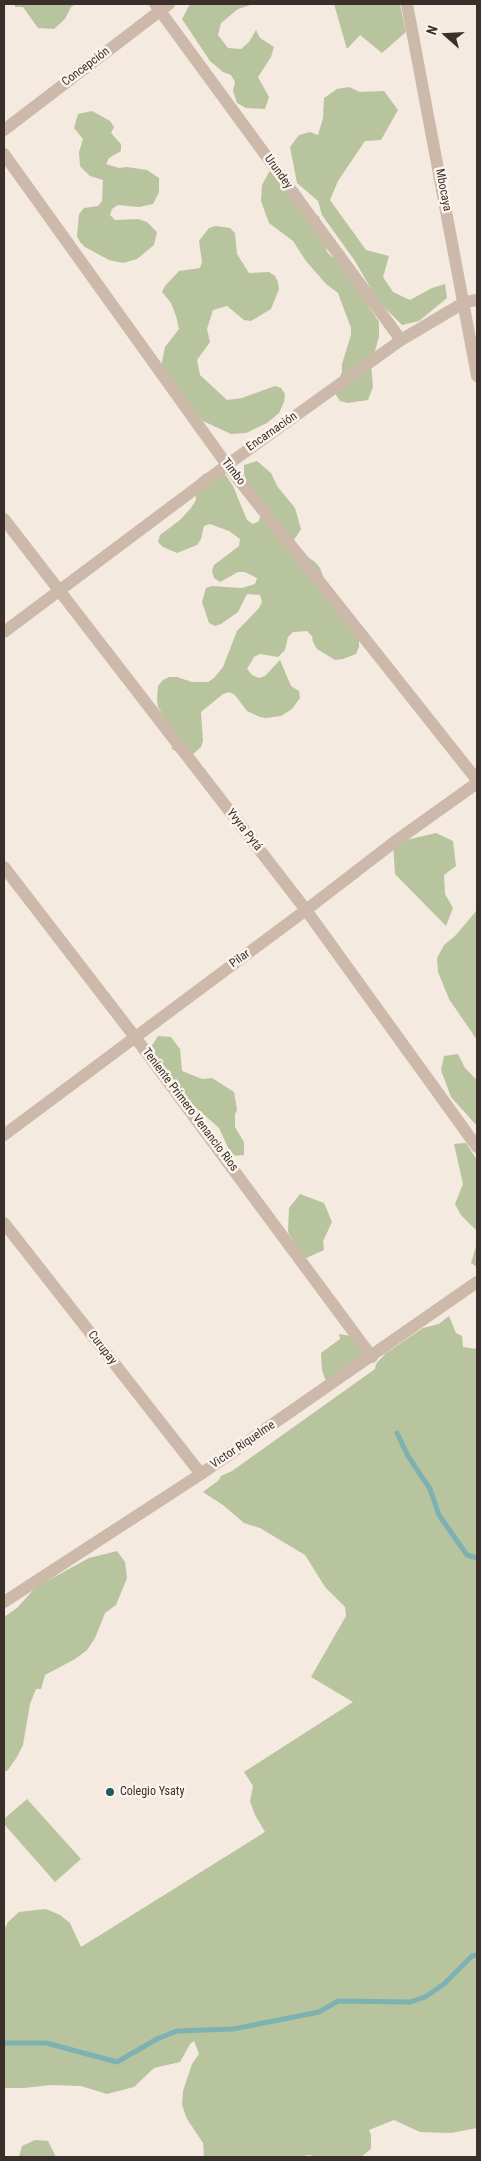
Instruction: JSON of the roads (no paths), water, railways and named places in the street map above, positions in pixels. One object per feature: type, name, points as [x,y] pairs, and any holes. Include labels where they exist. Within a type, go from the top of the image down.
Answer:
[{"type":"street","name":"Mbocaya","points":[[407,4],[471,301],[477,376]]},
{"type":"street","name":"Concepción","points":[[4,130],[162,6]]},
{"type":"street","name":"Urundey","points":[[162,6],[401,340]]},
{"type":"street","name":"Timbo","points":[[4,154],[227,464],[477,781]]},
{"type":"street","name":"Encarnación","points":[[4,632],[227,464],[401,340],[471,301]]},
{"type":"street","name":"Yvyra Pytá","points":[[4,519],[306,910],[477,1146]]},
{"type":"street","name":"Pilar","points":[[4,1135],[477,781]]},
{"type":"street","name":"Teniente Primero Venancio Rios","points":[[4,867],[135,1036],[372,1357]]},
{"type":"street","name":"Curupay","points":[[4,1223],[201,1474]]},
{"type":"street","name":"Victor Riquelme","points":[[6,1595],[201,1474],[372,1357],[477,1282]]},
{"type":"waterway","points":[[397,1433],[408,1456],[430,1489],[439,1515],[467,1555],[477,1558]]},
{"type":"waterway","points":[[4,2043],[46,2043],[117,2062],[157,2039],[177,2031],[233,2029],[319,2012],[338,2001],[410,2002],[425,1997],[444,1984],[472,1956],[477,1955]]},
{"type":"place","name":"Colegio Ysaty","points":[[110,1792]]}]
